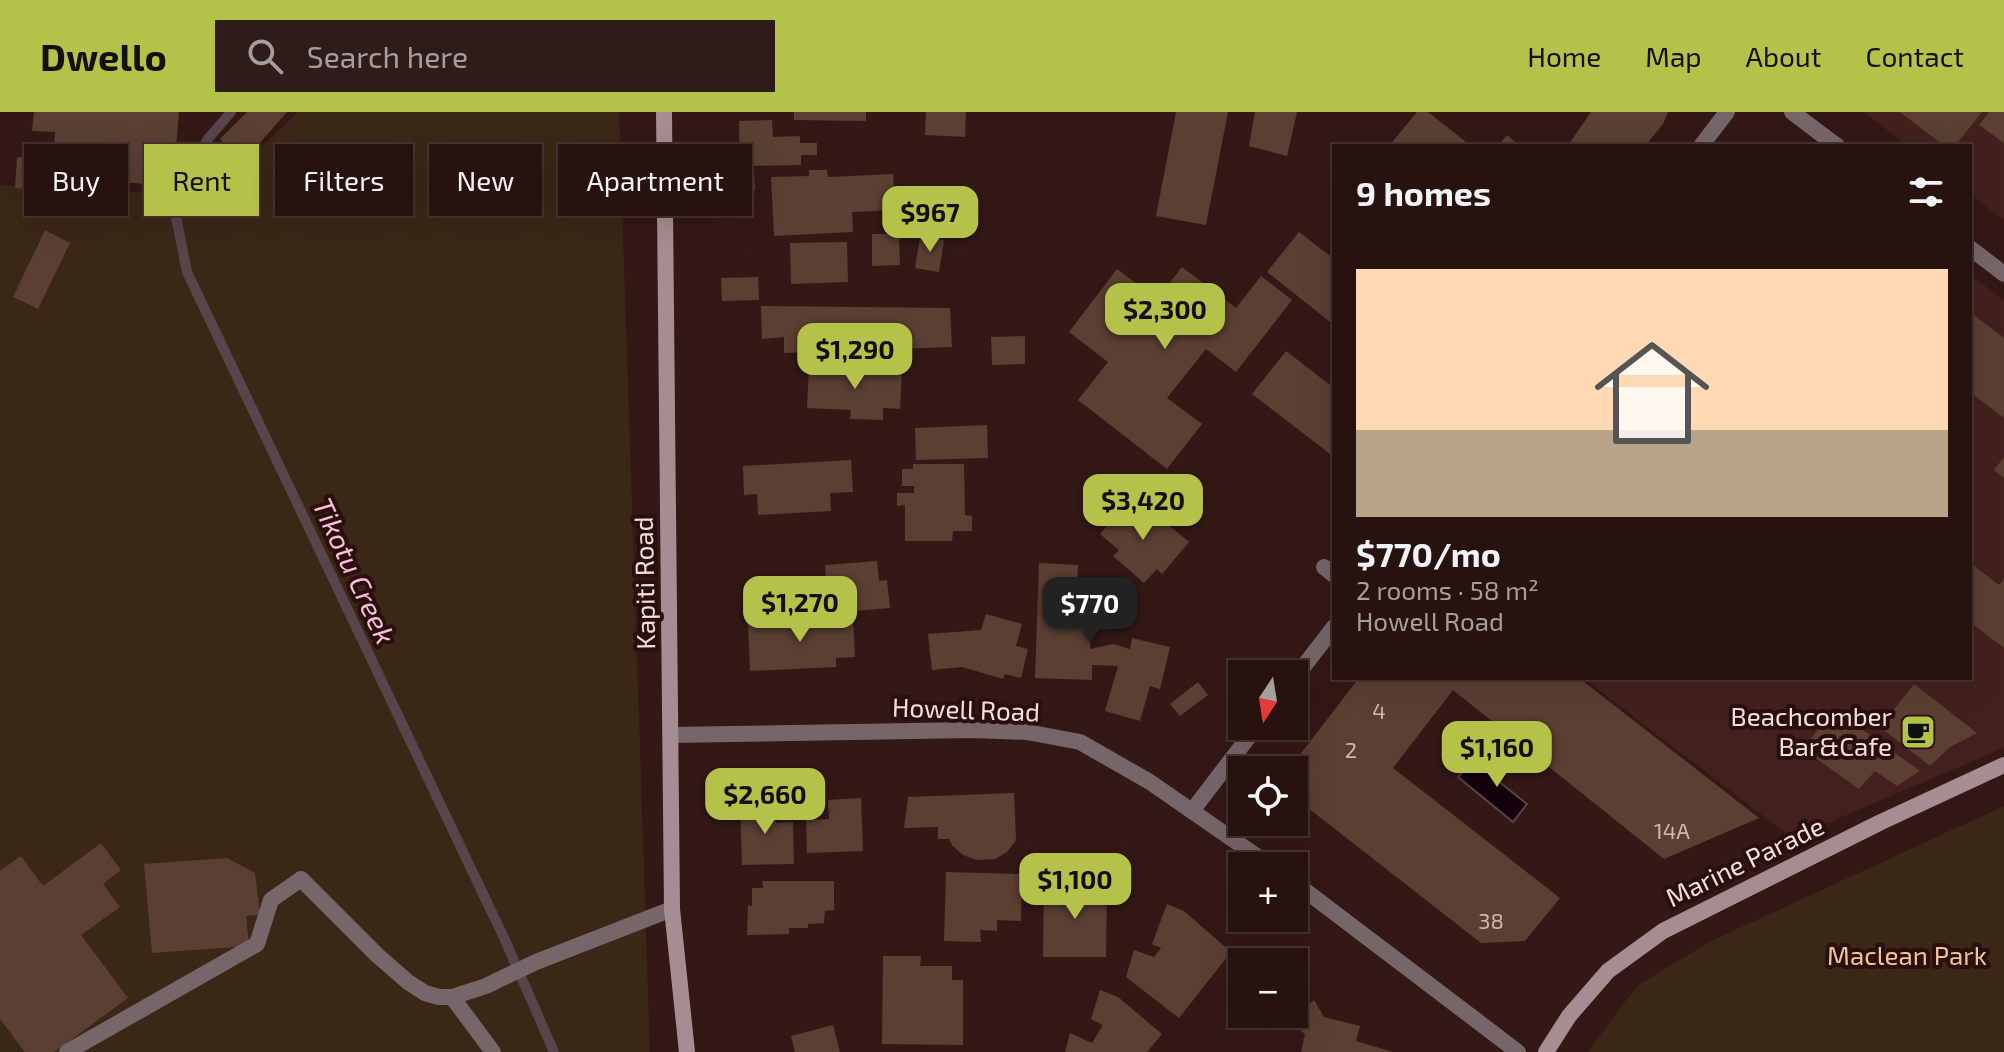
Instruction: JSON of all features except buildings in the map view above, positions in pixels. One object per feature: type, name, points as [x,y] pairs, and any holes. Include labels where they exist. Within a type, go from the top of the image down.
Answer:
[{"type":"main road","name":"Kapiti Road","points":[[664,112],[672,909],[687,1052]]},
{"type":"main road","name":"Marine Parade","points":[[1546,1052],[1569,1016],[1608,971],[1663,931],[1881,822],[2004,765]]},
{"type":"street","points":[[1703,144],[1727,112]]},
{"type":"street","points":[[1792,112],[1834,144]]},
{"type":"street","points":[[1972,250],[2004,274]]},
{"type":"street","points":[[1308,661],[1332,630]]},
{"type":"street","name":"Howell Road","points":[[671,735],[973,730],[1027,732],[1080,742],[1150,782],[1251,852]]},
{"type":"street","points":[[1192,811],[1246,740]]},
{"type":"street","points":[[67,1052],[257,944],[271,900],[301,879],[408,982],[425,993],[439,997],[452,997],[486,986],[529,965],[672,909]]},
{"type":"street","points":[[1308,893],[1518,1052]]},
{"type":"street","points":[[452,997],[493,1052]]},
{"type":"shaded area","points":[[1864,112],[2004,112],[2004,220],[1972,196],[1972,144],[1905,144]]},
{"type":"shaded area","points":[[1972,276],[2004,300],[2004,748],[1792,838],[1586,680],[1972,680]]},
{"type":"shaded area","points":[[1472,760],[1527,804],[1513,822],[1458,777]]},
{"type":"green space","points":[[298,112],[619,112],[620,144],[558,144],[558,216],[622,216],[650,1052],[0,1052],[0,185],[24,186],[24,216],[128,216],[128,191],[144,192],[144,216],[259,216],[259,149]]},
{"type":"green space","name":"Maclean Park","points":[[2004,806],[2004,1052],[1588,1052],[1640,984],[1711,941]]},
{"type":"waterway","name":"Tikotu Creek","points":[[231,112],[207,140],[174,207],[187,272],[505,940],[554,1052]]},
{"type":"place","name":"Beachcomber Bar&Cafe","points":[[1918,732]]}]
